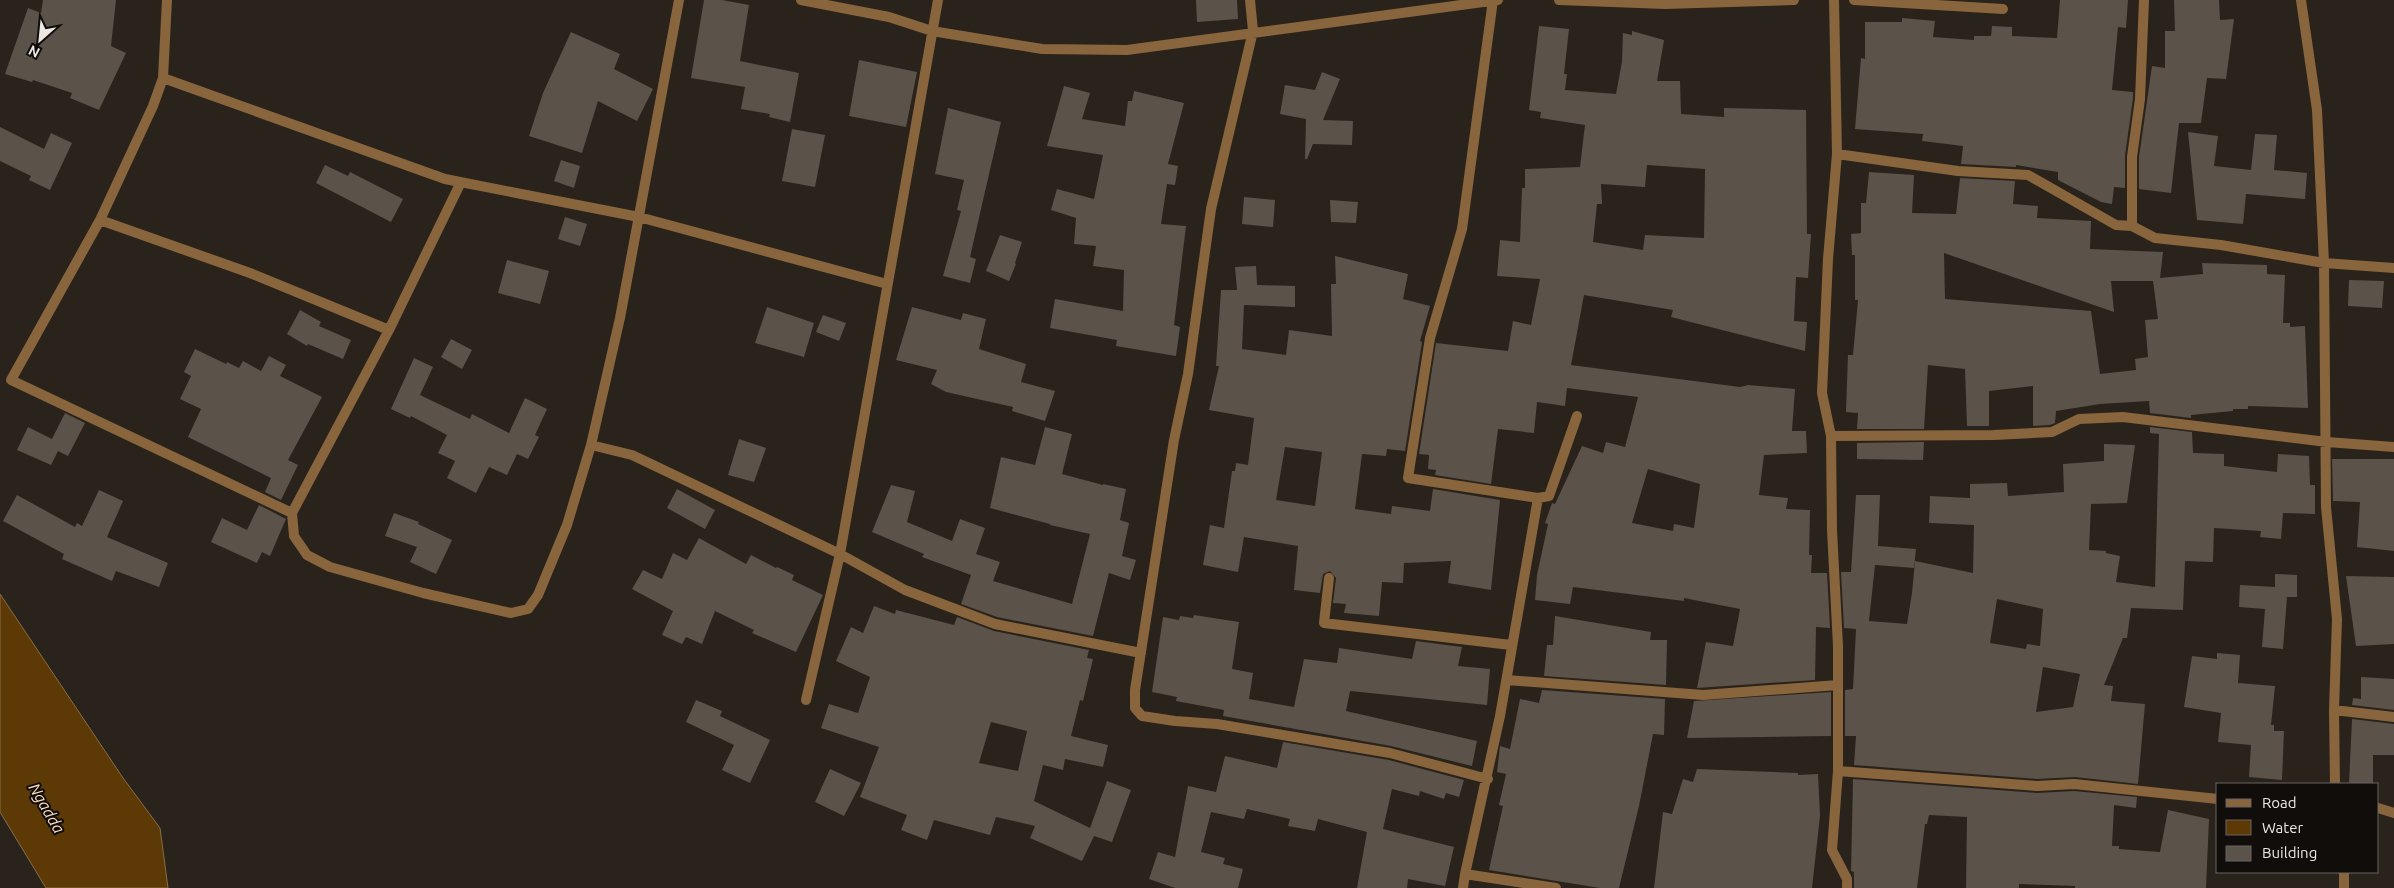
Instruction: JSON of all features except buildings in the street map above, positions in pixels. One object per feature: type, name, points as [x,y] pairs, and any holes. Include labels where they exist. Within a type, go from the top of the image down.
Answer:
[{"type":"street","points":[[167,0],[163,78],[153,106],[100,220],[11,380],[292,512]]},
{"type":"street","points":[[461,182],[389,330],[292,512],[294,536],[307,555],[330,566],[423,593],[511,613],[528,609],[538,595],[567,526],[591,445],[620,318],[680,0]]},
{"type":"street","points":[[801,0],[888,17],[932,31],[1042,49],[1127,50],[1253,31],[1498,0]]},
{"type":"street","points":[[806,700],[840,554],[938,0]]},
{"type":"street","points":[[1250,0],[1253,31],[1211,209],[1188,374],[1174,440],[1135,690],[1135,708],[1142,716],[1217,724],[1390,753],[1488,779]]},
{"type":"street","points":[[1492,0],[1462,229],[1430,338],[1408,478],[1538,498],[1549,496],[1577,416]]},
{"type":"street","points":[[1559,0],[1665,4],[1794,0]]},
{"type":"street","points":[[1834,0],[1837,154],[1828,259],[1822,393],[1831,436],[1838,684],[1838,771],[1832,850],[1847,879],[1847,888]]},
{"type":"street","points":[[1854,0],[2004,9]]},
{"type":"street","points":[[2132,226],[2132,158],[2140,99],[2144,0]]},
{"type":"street","points":[[2301,0],[2317,110],[2324,264],[2327,442],[2326,507],[2337,619],[2334,710],[2335,783]]},
{"type":"street","points":[[163,78],[370,154],[445,179],[639,217],[887,284]]},
{"type":"street","points":[[1837,154],[1958,171],[2028,175],[2102,215],[2116,225],[2132,226],[2155,238],[2221,245],[2324,264],[2394,268]]},
{"type":"street","points":[[100,220],[250,273],[389,330]]},
{"type":"street","points":[[1831,436],[1994,435],[2052,432],[2079,419],[2123,417],[2327,442],[2394,447]]},
{"type":"street","points":[[591,445],[632,455],[840,554],[905,590],[996,624],[1141,653]]},
{"type":"street","points":[[1463,888],[1488,779],[1538,498]]},
{"type":"street","points":[[1329,578],[1324,623],[1511,645]]},
{"type":"street","points":[[1507,680],[1703,695],[1838,684]]},
{"type":"street","points":[[2334,710],[2394,717]]},
{"type":"street","points":[[1838,771],[2037,786],[2074,784],[2216,799]]},
{"type":"street","points":[[2379,808],[2394,813]]},
{"type":"street","points":[[2344,873],[2344,888]]},
{"type":"street","points":[[1465,874],[1556,888]]},
{"type":"water","name":"Ngadda","points":[[0,594],[123,778],[160,828],[168,888],[46,888],[0,812]]}]
